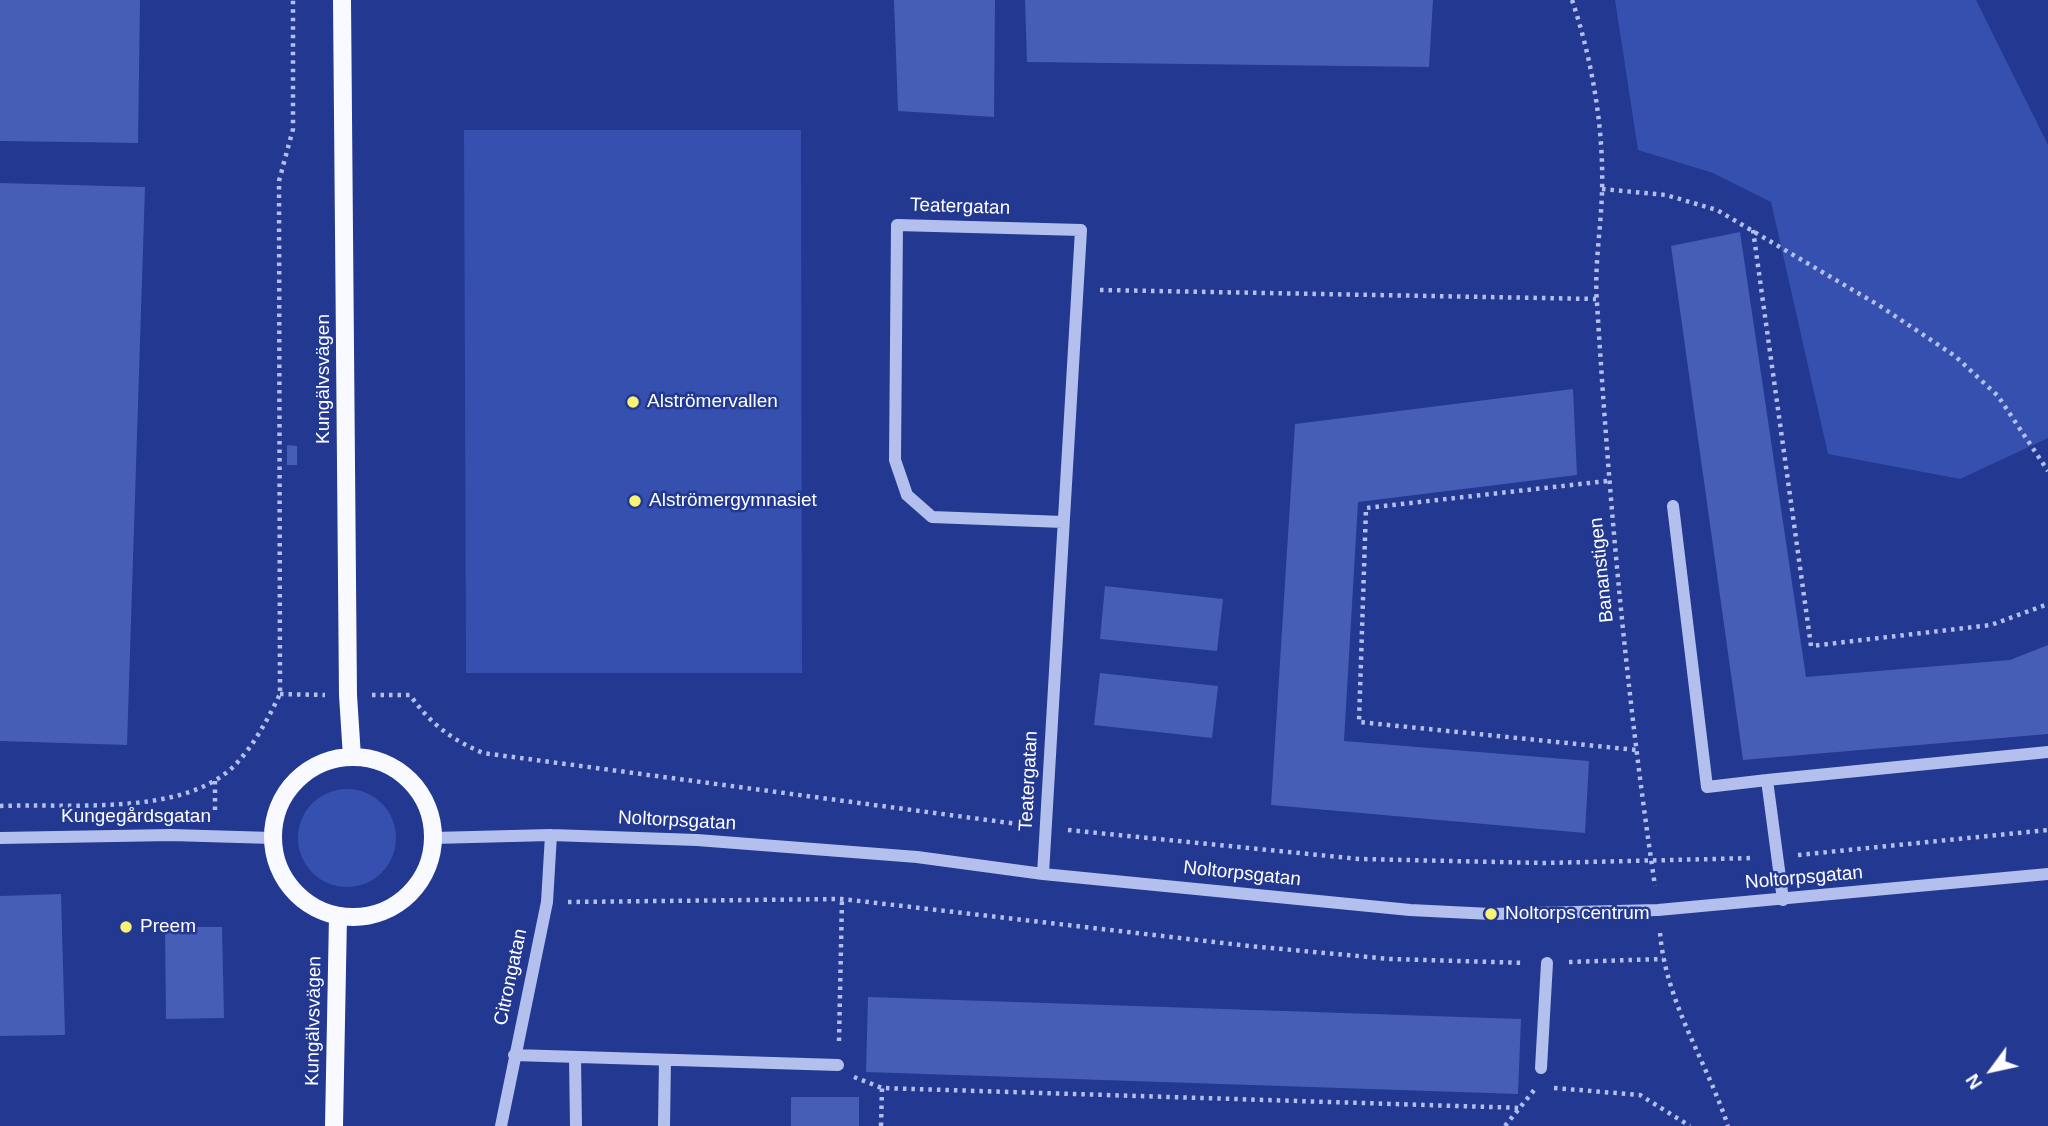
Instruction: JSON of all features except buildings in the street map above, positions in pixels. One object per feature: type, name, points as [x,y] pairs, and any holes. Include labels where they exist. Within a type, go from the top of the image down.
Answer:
[{"type":"main road","name":"Kungälvsvägen","points":[[342,0],[348,695],[352,757]]},
{"type":"main road","points":[[352,757],[389,765],[409,781],[429,813],[433,838],[425,872],[404,899],[372,915],[338,916],[304,901],[287,884],[276,862],[272,838],[279,804],[300,777],[330,760],[352,757]]},
{"type":"main road","name":"Kungälvsvägen","points":[[334,1126],[338,916]]},
{"type":"street","name":"Teatergatan","points":[[1042,874],[1081,230],[897,225],[895,460],[907,495],[932,517],[1063,522]]},
{"type":"street","points":[[1673,506],[1707,788],[2048,752]]},
{"type":"street","points":[[1767,780],[1783,900]]},
{"type":"street","name":"Noltorpsgatan","points":[[433,838],[551,835],[697,840],[917,857],[1042,874],[1410,910],[1491,914],[1658,910],[2048,874]]},
{"type":"street","name":"Citrongatan","points":[[501,1126],[547,902],[551,835]]},
{"type":"street","name":"Kungegårdsgatan","points":[[0,838],[272,838]]},
{"type":"street","points":[[1541,1068],[1547,963]]},
{"type":"street","points":[[514,1055],[838,1065]]},
{"type":"street","points":[[575,1057],[576,1126]]},
{"type":"street","points":[[664,1126],[665,1060]]},
{"type":"path","points":[[0,806],[162,802],[215,781],[234,766],[251,744],[269,718],[280,694],[279,181],[293,128],[293,0]]},
{"type":"path","name":"Bananstigen","points":[[1572,0],[1584,35],[1598,127],[1602,190],[1596,299],[1607,481],[1636,750],[1663,959],[1673,998],[1728,1126]]},
{"type":"path","points":[[1602,190],[1666,195],[1717,210],[1880,306],[1955,356],[1998,396],[2048,471]]},
{"type":"path","points":[[1754,230],[1811,646],[1991,625],[2048,604]]},
{"type":"path","points":[[1078,290],[1596,299]]},
{"type":"path","points":[[1607,481],[1366,508],[1359,722],[1636,750]]},
{"type":"path","points":[[280,694],[410,695],[428,721],[457,742],[483,753],[1046,828],[1359,859],[1544,863],[1778,857],[2048,830]]},
{"type":"path","points":[[215,781],[215,836]]},
{"type":"path","points":[[842,899],[838,1065],[855,1078],[882,1088],[1522,1108]]},
{"type":"path","points":[[547,902],[842,899],[1261,947],[1390,959],[1547,963],[1663,959]]},
{"type":"path","points":[[1505,1126],[1522,1108],[1536,1087],[1541,1068]]},
{"type":"path","points":[[1536,1087],[1640,1095],[1690,1126]]},
{"type":"path","points":[[881,1126],[882,1088]]},
{"type":"shaded area","points":[[1615,0],[1976,0],[2048,145],[2048,438],[1960,479],[1828,454],[1771,202],[1713,173],[1638,150]]},
{"type":"shaded area","name":"Alströmervallen","points":[[464,130],[801,130],[802,673],[466,673]]},
{"type":"shaded area","points":[[347,789],[366,793],[382,803],[392,819],[396,838],[392,857],[382,873],[366,883],[347,887],[328,883],[312,873],[302,857],[298,838],[302,819],[312,803],[328,793]]},
{"type":"place","name":"Alströmervallen","points":[[633,402]]},
{"type":"place","name":"Alströmergymnasiet","points":[[635,501]]},
{"type":"place","name":"Noltorps centrum","points":[[1491,914]]},
{"type":"place","name":"Preem","points":[[126,927]]}]
